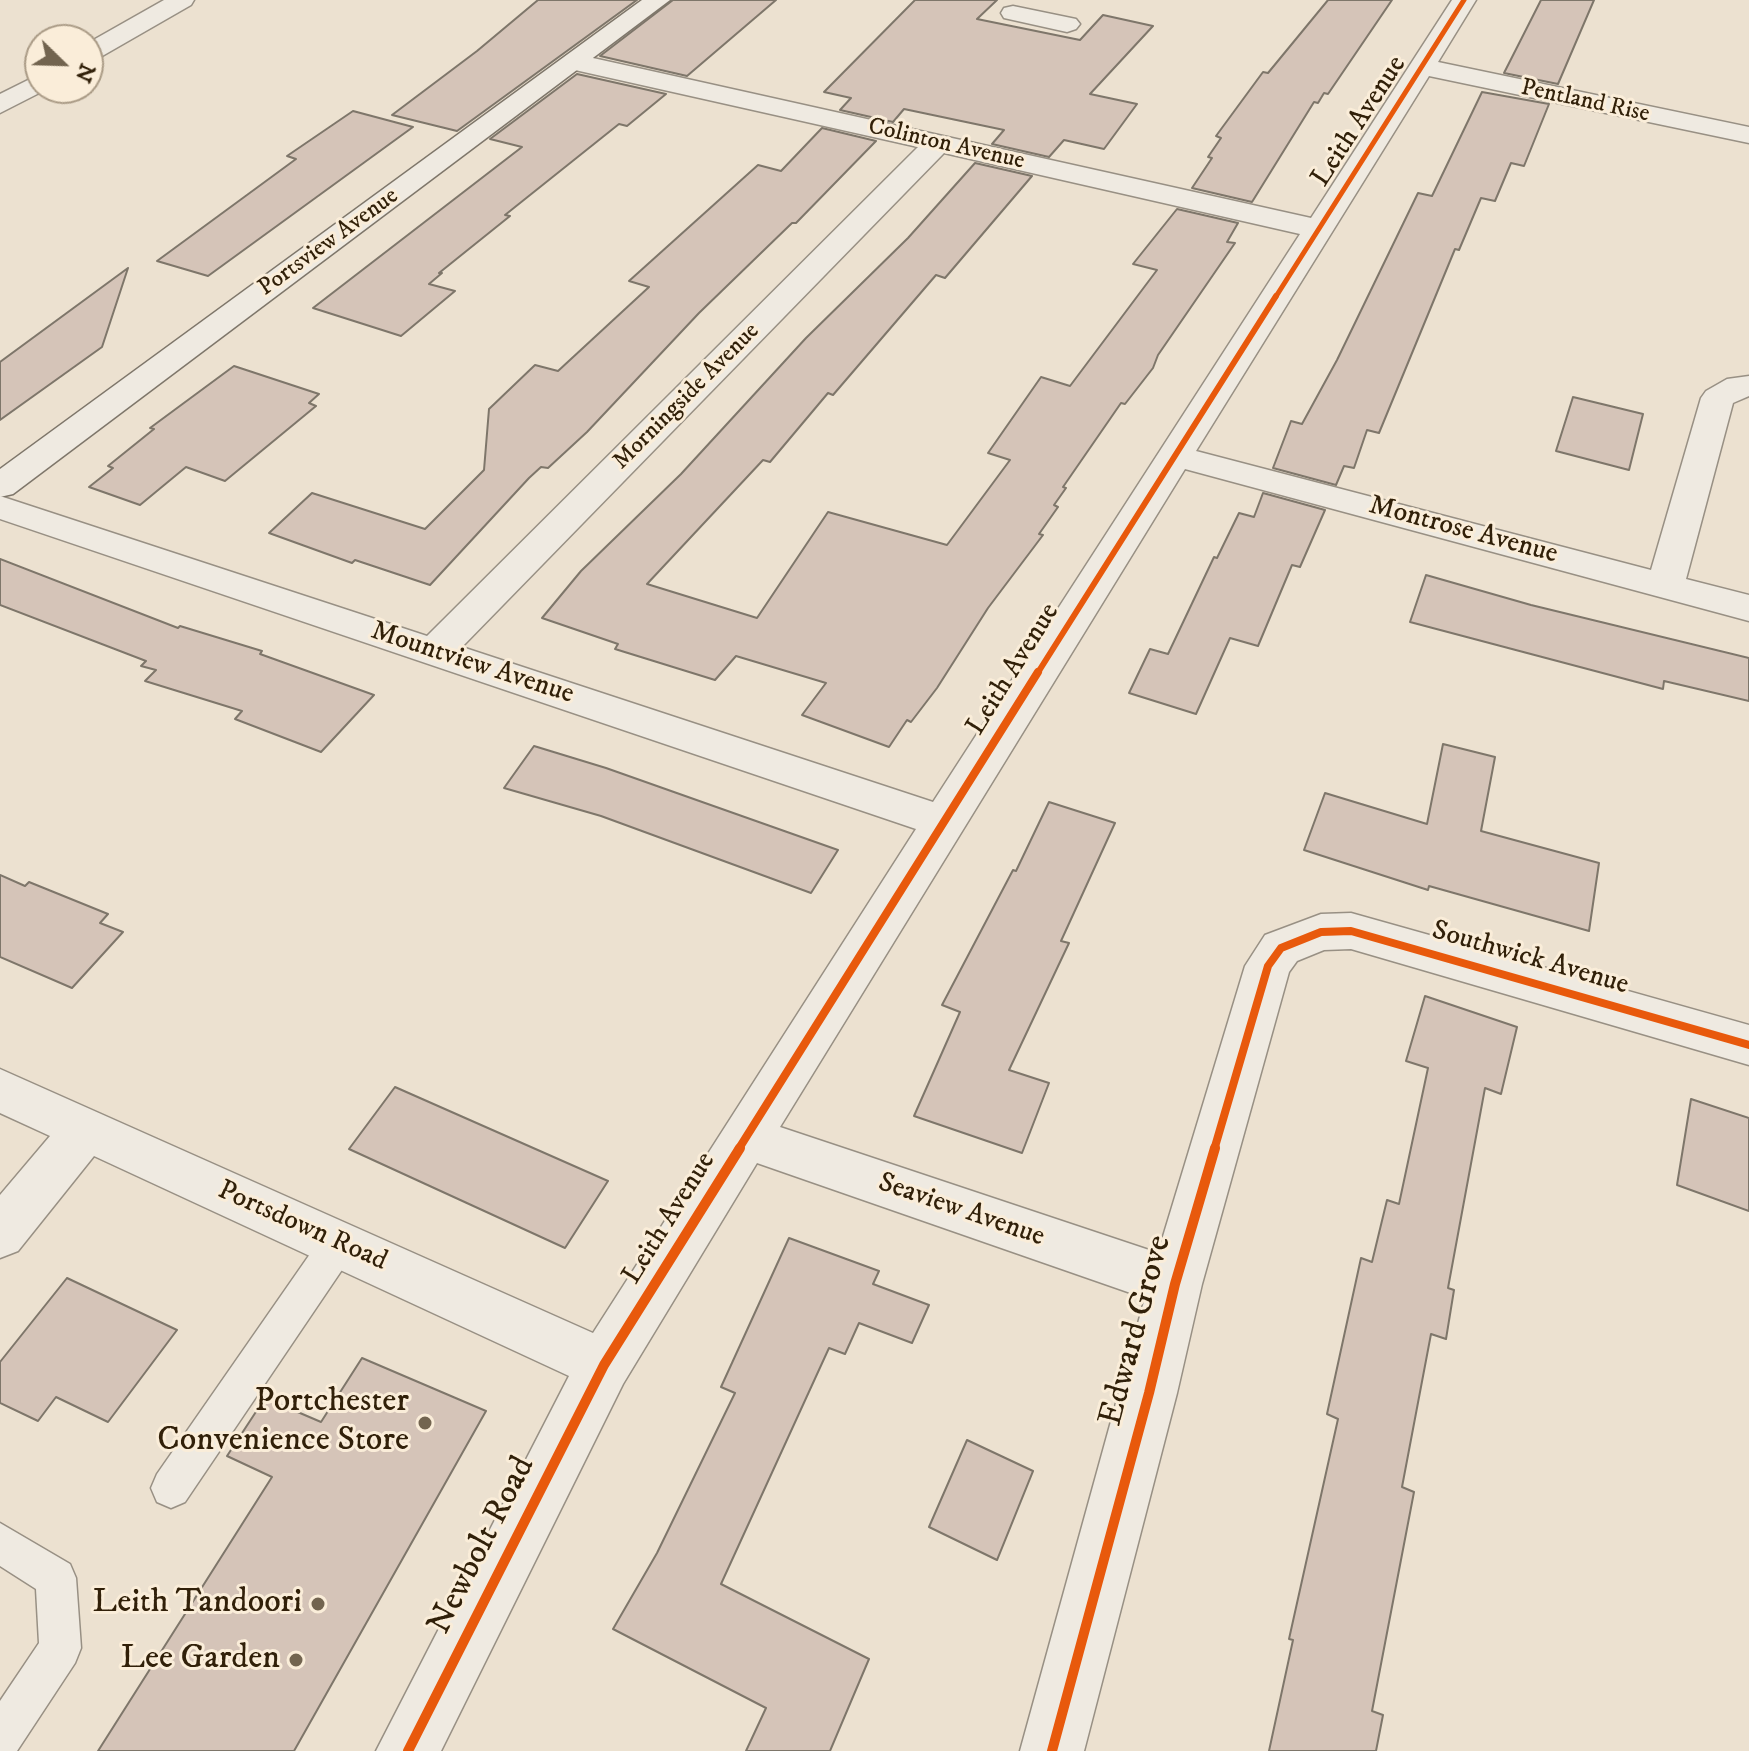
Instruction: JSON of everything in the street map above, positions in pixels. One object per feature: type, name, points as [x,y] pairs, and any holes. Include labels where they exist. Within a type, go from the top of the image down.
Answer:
[{"type":"street","points":[[104,45],[182,0]]},
{"type":"street","name":"Portsview Avenue","points":[[0,486],[658,0]]},
{"type":"street","name":"Leith Avenue","points":[[604,1365],[943,822],[1464,0]]},
{"type":"street","points":[[1013,13],[1056,14]]},
{"type":"street","name":"Colinton Avenue","points":[[575,62],[1318,229]]},
{"type":"street","name":"Pentland Rise","points":[[1422,67],[1749,135]]},
{"type":"street","points":[[0,105],[24,91]]},
{"type":"street","name":"Morningside Avenue","points":[[435,651],[938,143]]},
{"type":"street","points":[[1665,588],[1718,398],[1739,386],[1749,386]]},
{"type":"street","name":"Montrose Avenue","points":[[1176,456],[1749,608]]},
{"type":"street","name":"Mountview Avenue","points":[[0,507],[943,822]]},
{"type":"street","name":"Southwick Avenue","points":[[1297,939],[1321,932],[1351,931],[1749,1045]]},
{"type":"street","name":"Edward Grove","points":[[1052,1751],[1149,1393],[1175,1284],[1268,966],[1281,948],[1297,939]]},
{"type":"street","name":"Portsdown Road","points":[[0,1090],[604,1365]]},
{"type":"street","points":[[0,1234],[86,1129]]},
{"type":"street","name":"Seaview Avenue","points":[[747,1138],[1175,1284]]},
{"type":"street","name":"Newbolt Road","points":[[408,1751],[604,1365]]},
{"type":"lane","points":[[171,1488],[339,1243]]},
{"type":"lane","points":[[0,1543],[56,1578],[60,1648],[0,1739]]},
{"type":"building","points":[[538,0],[637,0],[457,131],[392,115],[477,51]]},
{"type":"building","points":[[673,0],[776,0],[687,76],[600,56]]},
{"type":"building","points":[[915,0],[997,0],[977,19],[1080,40],[1103,15],[1153,26],[1090,94],[1137,104],[1104,149],[1064,140],[1049,157],[992,144],[1004,130],[904,109],[893,122],[840,110],[851,98],[824,92]]},
{"type":"building","points":[[1328,0],[1392,0],[1328,94],[1324,93],[1318,103],[1314,102],[1252,202],[1192,188],[1212,158],[1208,157],[1221,138],[1216,136],[1263,72],[1268,73]]},
{"type":"building","points":[[1541,0],[1594,0],[1558,84],[1504,73]]},
{"type":"building","points":[[577,74],[666,94],[627,126],[619,124],[505,215],[510,216],[439,273],[442,273],[429,284],[455,291],[401,336],[313,308],[522,147],[490,139]]},
{"type":"building","points":[[1482,92],[1549,104],[1524,166],[1511,163],[1495,201],[1481,198],[1459,250],[1455,249],[1379,433],[1367,430],[1354,468],[1344,466],[1336,485],[1273,468],[1291,421],[1302,424],[1337,360],[1418,193],[1432,196]]},
{"type":"building","points":[[353,111],[413,127],[208,276],[157,261],[296,159],[287,156]]},
{"type":"building","points":[[822,128],[876,141],[796,223],[792,223],[699,313],[587,432],[548,468],[541,467],[529,478],[430,585],[355,560],[352,563],[269,533],[312,493],[425,529],[484,470],[489,409],[535,365],[558,371],[649,287],[629,281],[758,165],[781,171]]},
{"type":"building","points":[[975,163],[1032,176],[945,278],[936,275],[833,395],[828,393],[770,462],[763,460],[647,584],[757,618],[828,512],[947,545],[1010,460],[988,453],[1041,377],[1070,386],[1157,270],[1133,264],[1177,209],[1238,223],[1227,242],[1235,243],[1158,355],[1153,368],[1125,404],[1121,403],[1063,487],[1066,488],[1054,505],[1058,507],[1039,534],[1043,535],[988,608],[937,688],[911,722],[907,720],[889,747],[802,715],[826,683],[736,656],[715,680],[615,649],[618,644],[542,618],[581,571],[681,474],[806,338],[908,238]]},
{"type":"building","points":[[128,268],[102,347],[0,420],[0,362]]},
{"type":"building","points":[[234,366],[319,394],[309,403],[316,406],[225,481],[186,467],[140,505],[89,487],[113,468],[108,466],[154,429],[150,428]]},
{"type":"building","points":[[1573,397],[1643,414],[1629,470],[1556,451]]},
{"type":"building","points":[[1263,493],[1325,510],[1300,567],[1292,565],[1258,646],[1230,638],[1196,714],[1129,693],[1150,649],[1168,654],[1214,557],[1217,558],[1239,513],[1254,517]]},
{"type":"building","points":[[0,559],[178,628],[180,626],[262,651],[260,654],[374,695],[321,752],[235,719],[242,711],[145,681],[156,670],[141,666],[146,661],[0,605]]},
{"type":"building","points":[[1426,575],[1531,605],[1749,658],[1749,701],[1664,681],[1663,689],[1410,622]]},
{"type":"building","points":[[1443,744],[1495,757],[1481,831],[1599,863],[1589,931],[1429,886],[1428,890],[1304,850],[1325,793],[1427,824]]},
{"type":"building","points":[[534,746],[606,768],[838,850],[811,893],[601,816],[504,788]]},
{"type":"building","points":[[1049,802],[1115,823],[1061,941],[1069,943],[1009,1070],[1049,1083],[1022,1153],[914,1116],[960,1012],[942,1005],[1013,870],[1016,871]]},
{"type":"building","points":[[0,875],[25,886],[29,882],[108,914],[100,923],[123,932],[72,988],[0,957]]},
{"type":"building","points":[[1425,996],[1517,1027],[1501,1094],[1485,1088],[1448,1288],[1454,1290],[1446,1339],[1431,1334],[1402,1487],[1414,1492],[1372,1711],[1383,1715],[1376,1751],[1269,1751],[1293,1640],[1289,1639],[1338,1419],[1327,1414],[1361,1258],[1372,1262],[1387,1200],[1399,1204],[1428,1068],[1406,1061]]},
{"type":"building","points":[[395,1087],[608,1181],[565,1248],[349,1149]]},
{"type":"building","points":[[1691,1099],[1749,1118],[1749,1211],[1677,1185]]},
{"type":"building","points":[[789,1238],[879,1271],[873,1284],[929,1305],[912,1343],[859,1323],[845,1354],[829,1348],[721,1584],[869,1659],[830,1751],[746,1751],[766,1708],[613,1629],[657,1553],[735,1393],[721,1387]]},
{"type":"building","points":[[67,1278],[177,1330],[108,1422],[56,1397],[38,1421],[0,1403],[0,1362]]},
{"type":"building","points":[[362,1358],[486,1411],[294,1751],[98,1751],[272,1477],[227,1456],[265,1398],[321,1422]]},
{"type":"building","points":[[967,1440],[1033,1471],[997,1560],[929,1527]]},
{"type":"cycle path","points":[[408,1751],[604,1365],[943,822],[1464,0]]},
{"type":"cycle path","points":[[1052,1751],[1149,1393],[1175,1284],[1268,966],[1281,948],[1321,932],[1351,931],[1749,1045]]},
{"type":"place","name":"Portchester Convenience Store","points":[[425,1423]]},
{"type":"place","name":"Leith Tandoori","points":[[318,1604]]},
{"type":"place","name":"Lee Garden","points":[[296,1660]]}]
